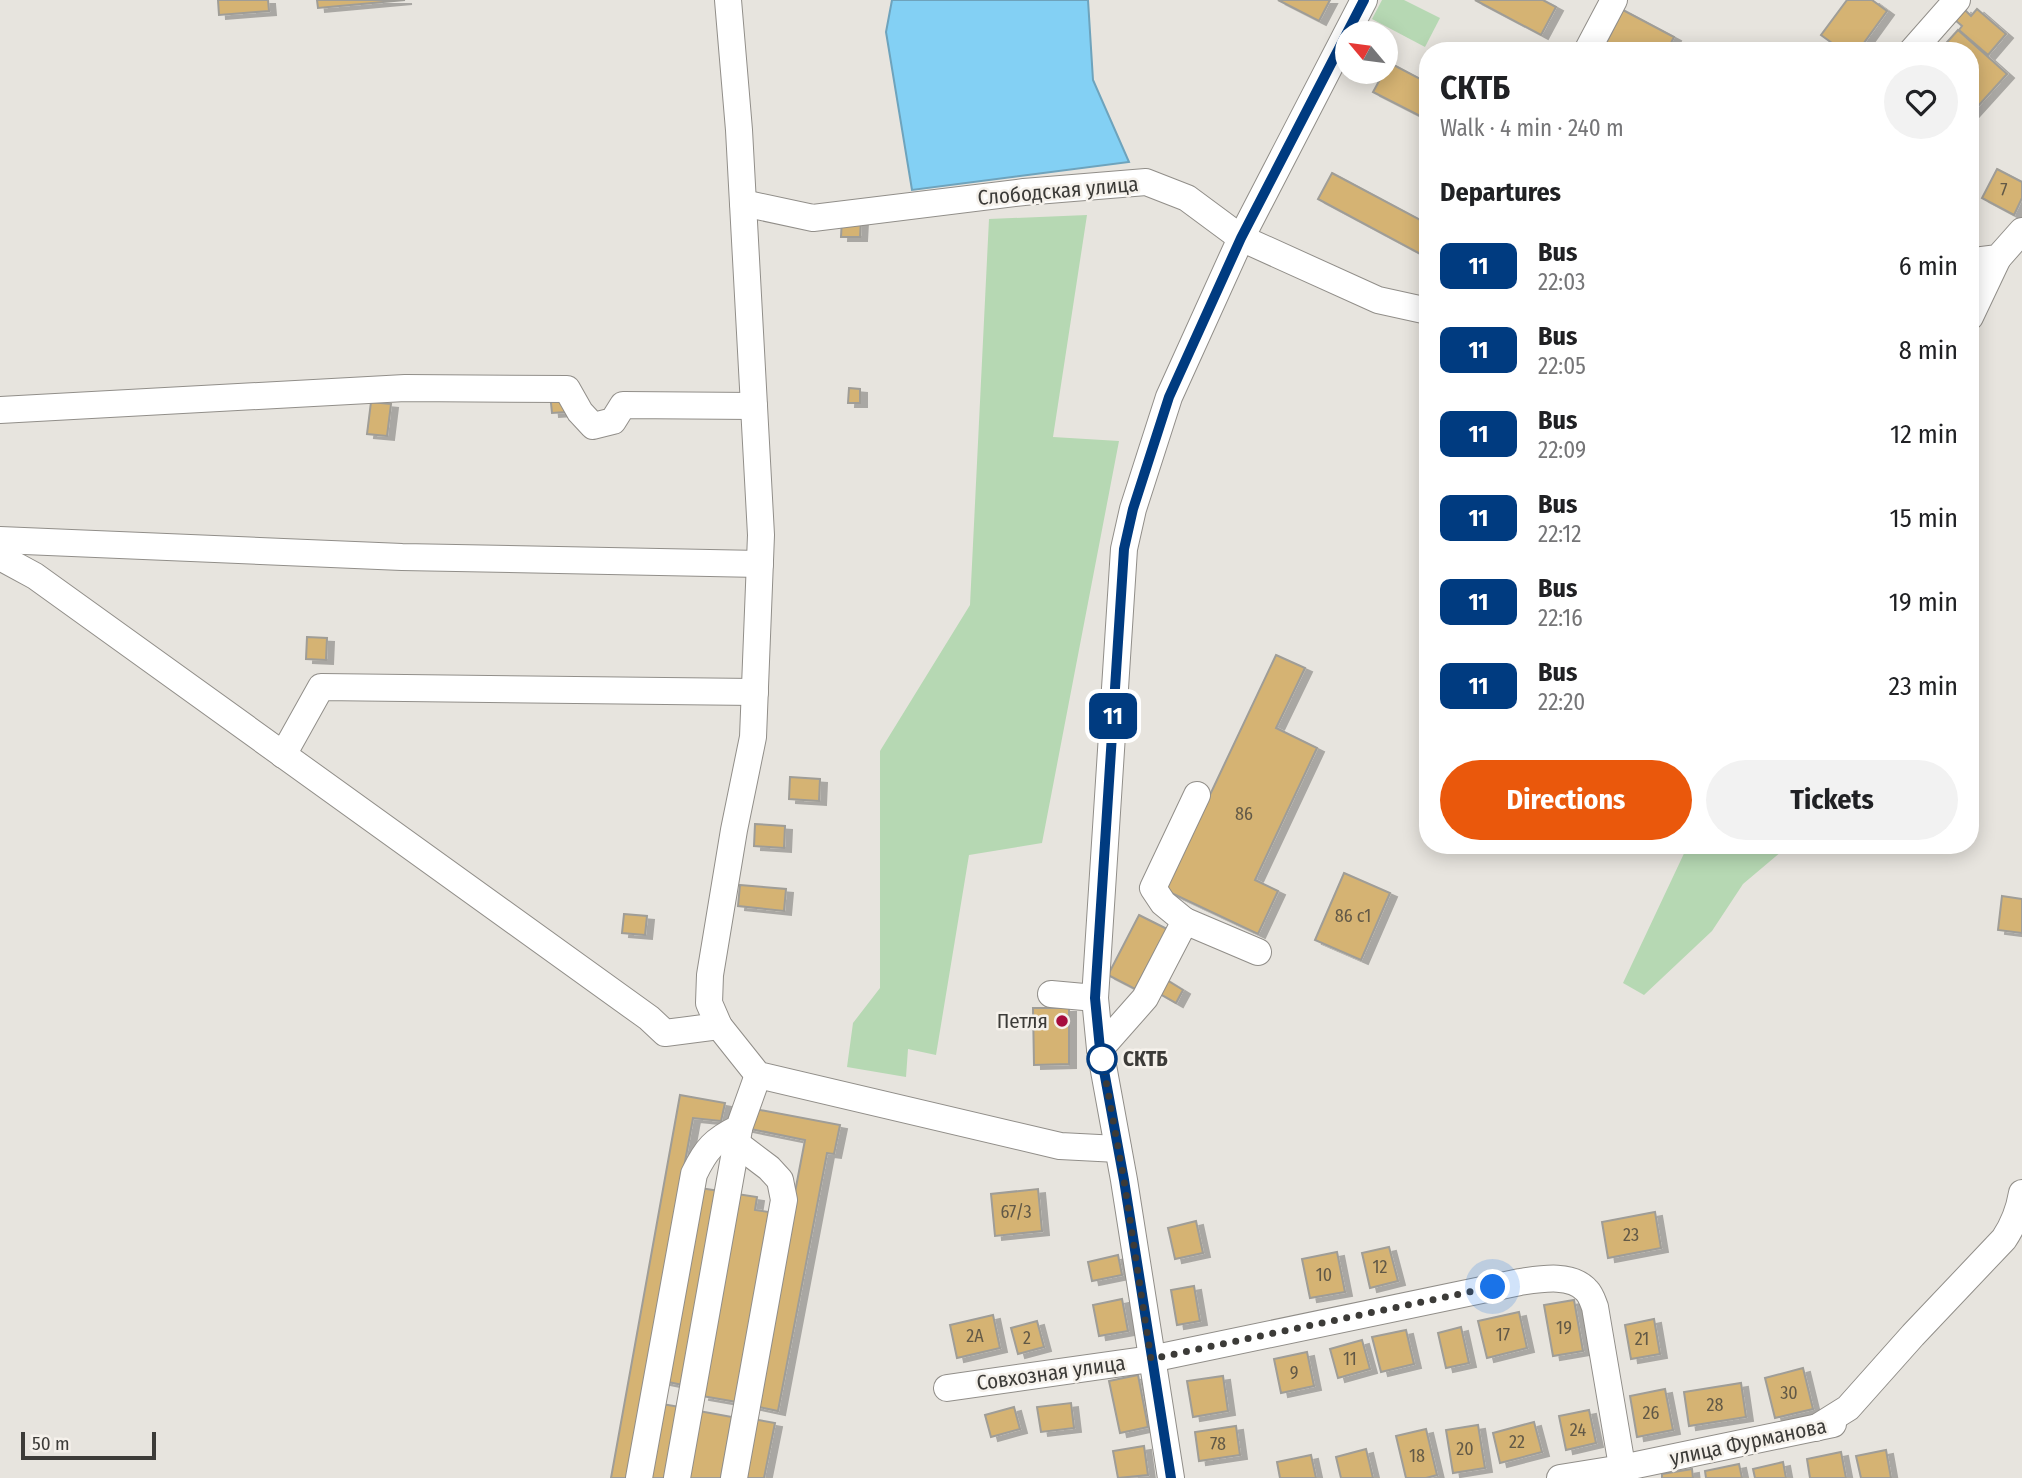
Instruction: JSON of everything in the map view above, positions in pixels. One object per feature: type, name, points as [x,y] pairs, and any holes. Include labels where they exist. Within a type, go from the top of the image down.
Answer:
[{"type":"street","points":[[728,0],[743,203],[761,535],[753,737],[734,830],[710,975],[709,1003],[719,1026],[758,1075],[1060,1146],[1118,1149]]},
{"type":"street","points":[[1347,21],[1348,0]]},
{"type":"street","points":[[1353,21],[1364,0]]},
{"type":"street","points":[[1592,42],[1614,0]]},
{"type":"street","points":[[1921,42],[1957,0]]},
{"type":"street","points":[[1171,1478],[1100,1049],[1095,998],[1124,549],[1133,509],[1169,397],[1241,238],[1335,55]]},
{"type":"street","name":"Слободская улица","points":[[743,203],[813,218],[1024,192],[1146,182],[1187,198],[1241,238],[1378,300],[1419,309]]},
{"type":"street","points":[[1979,298],[1998,258],[2022,231]]},
{"type":"street","points":[[1979,260],[1998,258]]},
{"type":"street","points":[[0,410],[405,388],[567,389],[579,412],[593,426],[613,421],[623,405],[754,406]]},
{"type":"street","points":[[0,540],[402,557],[760,564]]},
{"type":"street","points":[[0,547],[35,576],[649,1018],[665,1033],[719,1026]]},
{"type":"street","points":[[0,557],[35,576]]},
{"type":"street","points":[[283,755],[321,687],[755,692]]},
{"type":"street","points":[[1197,795],[1153,888],[1163,903],[1185,921],[1258,952]]},
{"type":"street","points":[[1100,1049],[1144,998],[1185,921]]},
{"type":"street","points":[[1051,994],[1095,998]]},
{"type":"street","points":[[677,1478],[737,1135],[758,1075]]},
{"type":"street","points":[[639,1478],[694,1174],[704,1153],[718,1137],[737,1135]]},
{"type":"street","points":[[734,1478],[784,1200],[780,1181],[737,1135]]},
{"type":"street","points":[[1815,1428],[1848,1408],[2004,1239],[2013,1226],[2022,1193]]},
{"type":"street","name":"Совхозная улица","points":[[947,1388],[1151,1359],[1549,1278],[1574,1282],[1587,1290],[1595,1307],[1623,1473]]},
{"type":"street","name":"улица Фурманова","points":[[1560,1478],[1623,1473],[1852,1420]]},
{"type":"green space","points":[[1382,0],[1404,0],[1440,18],[1428,42],[1419,44],[1398,33],[1398,21],[1372,19]]},
{"type":"green space","points":[[1087,215],[1053,437],[1119,441],[1042,843],[969,855],[936,1055],[908,1049],[906,1077],[847,1067],[853,1023],[880,988],[880,751],[970,605],[989,219]]},
{"type":"green space","points":[[1684,854],[1778,854],[1743,884],[1712,931],[1644,995],[1623,983]]},
{"type":"water","points":[[892,0],[1088,0],[1093,80],[1129,162],[912,190],[886,32]]},
{"type":"building","points":[[218,0],[268,0],[269,11],[219,15]]},
{"type":"building","points":[[317,0],[405,0],[318,8]]},
{"type":"building","points":[[1278,0],[1330,0],[1319,21]]},
{"type":"building","points":[[1475,0],[1543,0],[1556,7],[1541,35]]},
{"type":"building","points":[[1847,0],[1872,0],[1887,11],[1865,42],[1831,42],[1821,35]]},
{"type":"building","points":[[1964,9],[1971,16],[1977,9],[2006,34],[1988,55],[1979,47],[1979,42],[1973,42],[1959,30],[1962,26],[1955,20]]},
{"type":"building","points":[[1623,10],[1674,37],[1672,42],[1607,42]]},
{"type":"building","points":[[1958,30],[1971,42],[1947,42]]},
{"type":"building","points":[[1979,49],[2007,74],[1979,105]]},
{"type":"building","points":[[1398,67],[1419,78],[1419,115],[1373,92],[1377,84],[1398,84]]},
{"type":"building","points":[[1997,169],[2022,182],[2022,198],[2014,215],[1982,198]]},
{"type":"building","points":[[1332,173],[1419,219],[1419,253],[1318,199]]},
{"type":"building","points":[[842,218],[861,219],[860,237],[841,237]]},
{"type":"building","points":[[849,388],[860,389],[860,403],[848,403]]},
{"type":"building","points":[[564,391],[566,412],[552,413],[550,393]]},
{"type":"building","points":[[371,402],[391,404],[387,436],[367,434]]},
{"type":"building","points":[[307,637],[327,638],[326,660],[306,659]]},
{"type":"building","points":[[1276,655],[1305,668],[1276,728],[1317,748],[1255,880],[1278,891],[1258,934],[1165,890]]},
{"type":"building","points":[[790,777],[820,779],[819,801],[789,799]]},
{"type":"building","points":[[755,824],[785,826],[784,848],[754,846]]},
{"type":"building","points":[[1344,873],[1390,893],[1361,960],[1315,940]]},
{"type":"building","points":[[740,885],[786,889],[784,911],[738,906]]},
{"type":"building","points":[[2002,896],[2022,899],[2022,933],[1998,930]]},
{"type":"building","points":[[624,914],[647,916],[645,935],[622,933]]},
{"type":"building","points":[[1139,915],[1167,929],[1135,989],[1108,975]]},
{"type":"building","points":[[1162,977],[1183,990],[1176,1003],[1155,991]]},
{"type":"building","points":[[1033,1008],[1069,1008],[1069,1064],[1034,1065]]},
{"type":"building","points":[[680,1095],[725,1103],[721,1121],[693,1118],[627,1478],[611,1478]]},
{"type":"building","points":[[750,1108],[840,1125],[834,1154],[827,1153],[778,1411],[754,1406],[805,1140],[746,1128]]},
{"type":"building","points":[[700,1188],[720,1191],[683,1385],[663,1381]]},
{"type":"building","points":[[1038,1189],[1042,1231],[995,1236],[991,1194]]},
{"type":"building","points":[[737,1194],[757,1197],[755,1210],[769,1212],[737,1402],[702,1396]]},
{"type":"building","points":[[1655,1212],[1661,1248],[1608,1258],[1602,1222]]},
{"type":"building","points":[[1196,1221],[1203,1253],[1175,1259],[1168,1228]]},
{"type":"building","points":[[1389,1247],[1398,1281],[1370,1288],[1362,1253]]},
{"type":"building","points":[[1337,1252],[1345,1292],[1310,1298],[1302,1259]]},
{"type":"building","points":[[1118,1255],[1122,1275],[1092,1281],[1088,1262]]},
{"type":"building","points":[[1194,1286],[1200,1321],[1177,1325],[1171,1290]]},
{"type":"building","points":[[1122,1299],[1128,1331],[1099,1336],[1093,1305]]},
{"type":"building","points":[[1574,1300],[1583,1351],[1553,1356],[1544,1305]]},
{"type":"building","points":[[1519,1312],[1527,1348],[1487,1358],[1478,1321]]},
{"type":"building","points":[[993,1315],[1000,1348],[957,1358],[950,1325]]},
{"type":"building","points":[[1654,1319],[1660,1354],[1631,1359],[1625,1325]]},
{"type":"building","points":[[1037,1321],[1044,1347],[1018,1354],[1011,1328]]},
{"type":"building","points":[[1461,1327],[1469,1363],[1446,1368],[1438,1333]]},
{"type":"building","points":[[1406,1330],[1414,1364],[1381,1372],[1372,1337]]},
{"type":"building","points":[[1362,1340],[1370,1369],[1338,1378],[1330,1349]]},
{"type":"building","points":[[1307,1352],[1314,1386],[1281,1393],[1274,1359]]},
{"type":"building","points":[[1803,1368],[1813,1409],[1775,1418],[1765,1378]]},
{"type":"building","points":[[1138,1375],[1148,1427],[1120,1433],[1109,1381]]},
{"type":"building","points":[[1223,1376],[1228,1411],[1193,1417],[1187,1381]]},
{"type":"building","points":[[1741,1383],[1746,1417],[1689,1426],[1684,1392]]},
{"type":"building","points":[[1665,1389],[1673,1430],[1637,1437],[1630,1396]]},
{"type":"building","points":[[1071,1403],[1074,1428],[1041,1432],[1037,1407]]},
{"type":"building","points":[[662,1404],[680,1407],[667,1478],[648,1478]]},
{"type":"building","points":[[1014,1407],[1020,1429],[991,1437],[985,1415]]},
{"type":"building","points":[[1589,1410],[1596,1443],[1566,1450],[1559,1416]]},
{"type":"building","points":[[699,1411],[732,1417],[721,1478],[687,1478]]},
{"type":"building","points":[[753,1419],[775,1423],[764,1478],[742,1478]]},
{"type":"building","points":[[1534,1422],[1542,1452],[1500,1463],[1493,1433]]},
{"type":"building","points":[[1478,1425],[1485,1468],[1453,1473],[1446,1430]]},
{"type":"building","points":[[1236,1426],[1240,1455],[1199,1461],[1195,1432]]},
{"type":"building","points":[[1426,1429],[1437,1475],[1406,1478],[1396,1436]]},
{"type":"building","points":[[1144,1446],[1148,1475],[1118,1478],[1113,1451]]},
{"type":"building","points":[[1366,1449],[1373,1478],[1341,1478],[1336,1457]]},
{"type":"building","points":[[1886,1450],[1891,1478],[1861,1478],[1856,1456]]},
{"type":"building","points":[[1841,1452],[1846,1478],[1810,1478],[1807,1459]]},
{"type":"building","points":[[1311,1455],[1316,1478],[1280,1478],[1277,1462]]},
{"type":"building","points":[[1783,1462],[1786,1478],[1755,1478],[1753,1469]]},
{"type":"building","points":[[1739,1464],[1742,1478],[1706,1478],[1705,1471]]},
{"type":"building","points":[[1692,1469],[1693,1478],[1662,1478],[1662,1474]]},
{"type":"bus line","name":"11","points":[[1171,1478],[1124,1180],[1100,1049],[1095,998],[1124,549],[1133,509],[1169,397],[1241,238],[1364,0]]},
{"type":"place","name":"Петля","points":[[1062,1021]]},
{"type":"place","name":"СКТБ","points":[[1102,1059]]},
{"type":"route","points":[[1102,1059],[1124,1180],[1151,1359],[1493,1287]]}]
